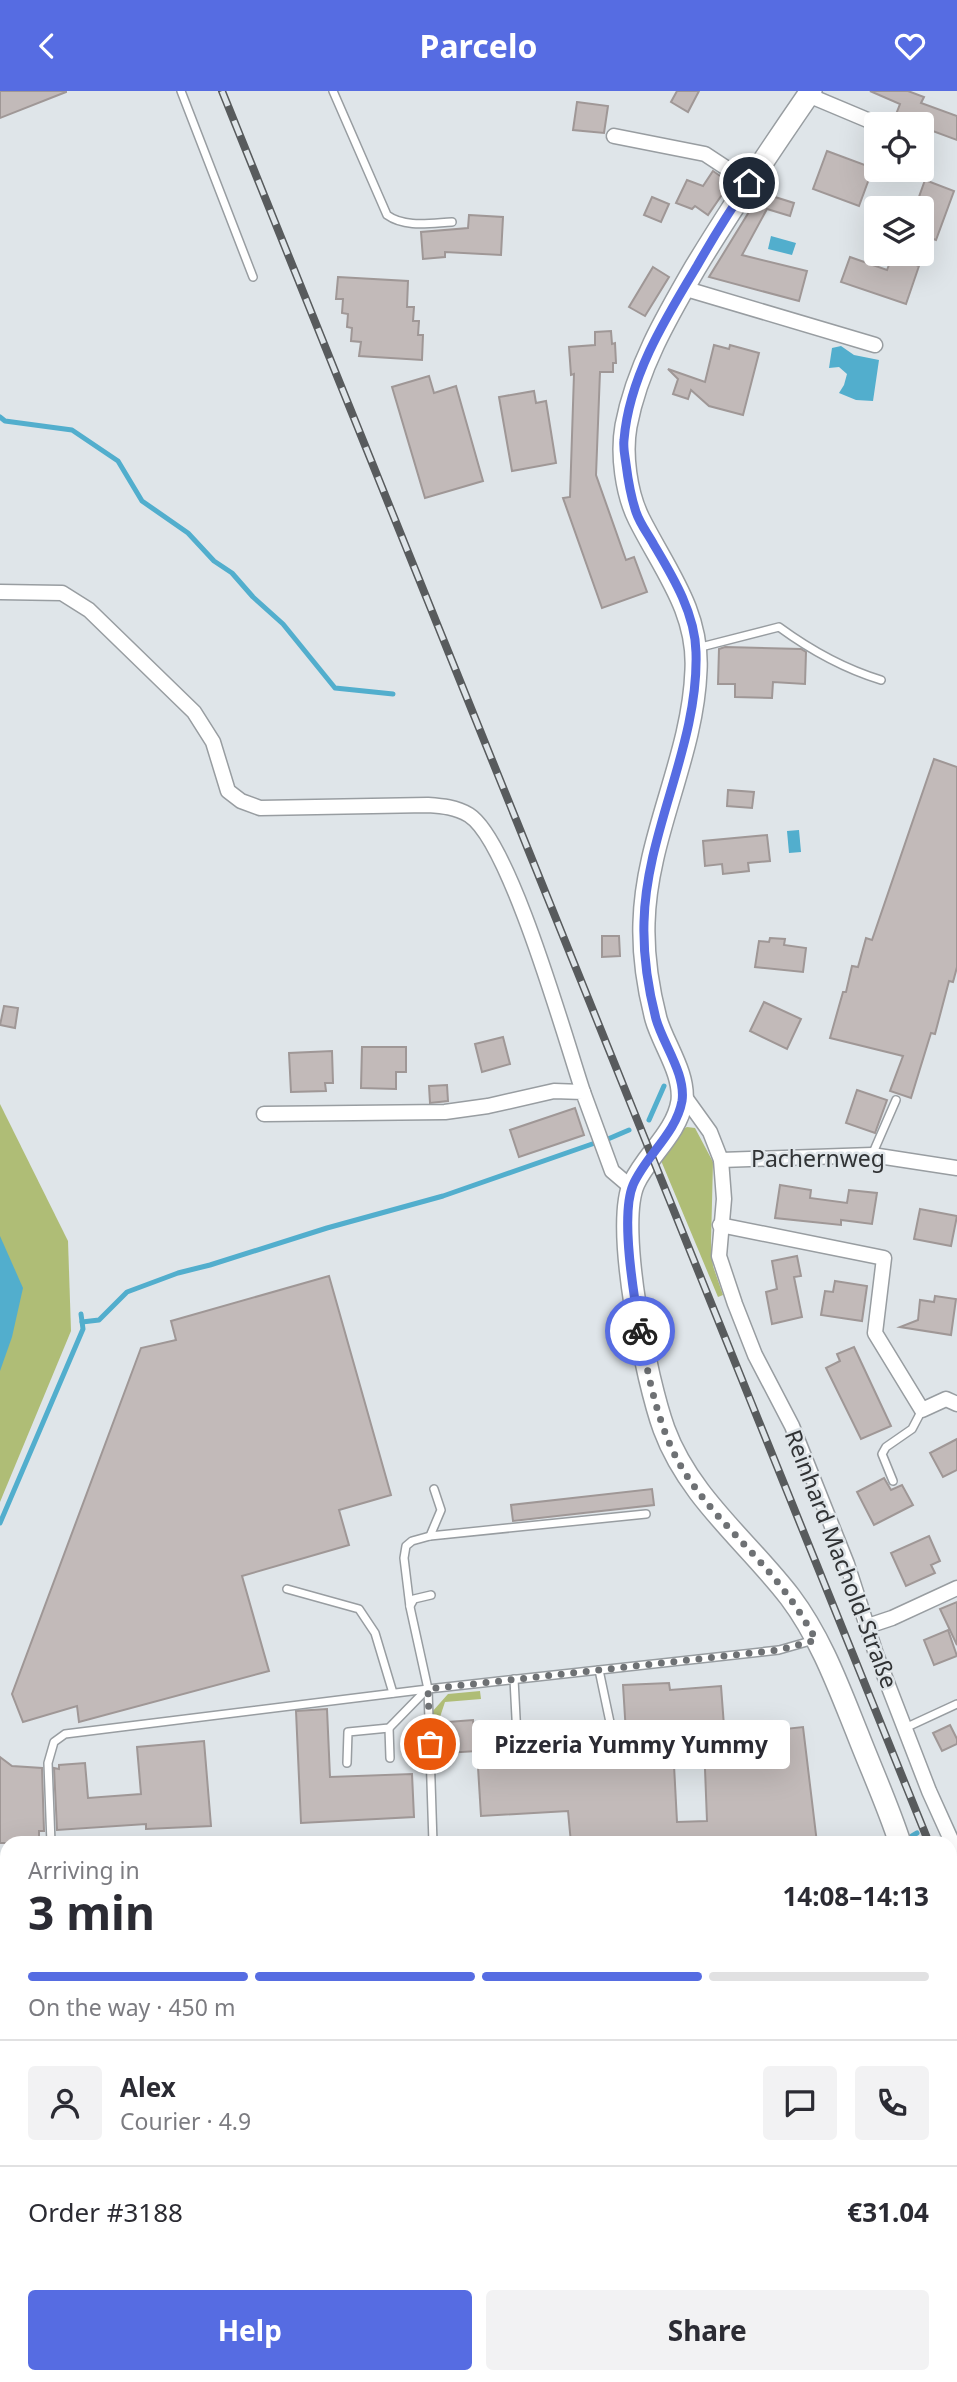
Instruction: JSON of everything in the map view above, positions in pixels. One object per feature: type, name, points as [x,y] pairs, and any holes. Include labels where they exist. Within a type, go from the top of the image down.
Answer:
[{"type":"main road","points":[[810,93],[683,288],[646,357],[623,443],[636,515],[684,601],[693,626],[696,648],[693,700],[680,764],[650,867],[644,937],[656,1020],[677,1072],[682,1093],[679,1111],[670,1131],[632,1188],[628,1213],[632,1287],[646,1362],[664,1429],[695,1488],[791,1599],[816,1640],[849,1714],[897,1836]]},
{"type":"street","points":[[810,93],[864,118]]},
{"type":"street","points":[[614,136],[705,154],[749,183]]},
{"type":"street","points":[[683,288],[875,345]]},
{"type":"street","points":[[0,592],[62,593],[89,610],[194,712],[213,742],[228,791],[241,801],[260,808],[428,805],[450,807],[470,815],[486,832],[510,882],[612,1171],[632,1188]]},
{"type":"street","points":[[264,1114],[444,1112],[488,1106],[554,1091],[583,1091]]},
{"type":"street","name":"Reinhard Machold-Straße","points":[[682,1093],[710,1132],[721,1160],[724,1199],[719,1256],[735,1304],[755,1355],[792,1426],[847,1564],[929,1791],[949,1836]]},
{"type":"street","name":"Pachernweg","points":[[721,1160],[872,1155],[957,1168]]},
{"type":"street","points":[[720,1224],[884,1258],[875,1333],[922,1410],[946,1399],[957,1404]]},
{"type":"street","points":[[868,1626],[957,1588]]},
{"type":"lane","points":[[181,91],[253,277]]},
{"type":"lane","points":[[333,91],[387,215],[404,223],[452,222]]},
{"type":"lane","points":[[696,648],[779,627],[801,643],[867,676],[881,680]]},
{"type":"lane","points":[[872,1155],[896,1100]]},
{"type":"lane","points":[[893,1481],[882,1454],[886,1447],[912,1429],[922,1410]]},
{"type":"lane","points":[[430,1536],[441,1510],[434,1489]]},
{"type":"lane","points":[[433,1836],[428,1689],[410,1607],[404,1558],[406,1546],[412,1541],[430,1536],[646,1514]]},
{"type":"lane","points":[[287,1589],[359,1609],[375,1633],[393,1693]]},
{"type":"lane","points":[[410,1607],[414,1599],[431,1595]]},
{"type":"lane","points":[[51,1836],[48,1763],[54,1742],[65,1734],[393,1693],[779,1650],[816,1640]]},
{"type":"lane","points":[[514,1679],[517,1737],[528,1745],[602,1739],[611,1727],[599,1670]]},
{"type":"lane","points":[[347,1763],[348,1732],[389,1728],[428,1689]]},
{"type":"lane","points":[[905,1728],[957,1704]]},
{"type":"lane","points":[[389,1728],[390,1758]]},
{"type":"green space","points":[[0,1104],[68,1241],[71,1331],[0,1502]]},
{"type":"green space","points":[[687,1127],[695,1128],[713,1162],[711,1243],[713,1266],[723,1295],[718,1297],[662,1163],[662,1157],[681,1130]]},
{"type":"green space","points":[[480,1691],[481,1699],[445,1702],[438,1723],[432,1724],[432,1712],[448,1694]]},
{"type":"water","points":[[771,236],[796,243],[792,255],[768,249]]},
{"type":"water","points":[[841,346],[854,355],[879,360],[873,401],[856,400],[839,393],[847,374],[839,367],[829,368],[832,348]]},
{"type":"water","points":[[799,830],[801,852],[789,853],[787,831]]},
{"type":"water","points":[[0,1236],[23,1288],[12,1337],[0,1371]]},
{"type":"building","points":[[0,91],[66,91],[66,92],[0,118]]},
{"type":"building","points":[[677,91],[699,91],[688,112],[671,102]]},
{"type":"building","points":[[870,91],[908,91],[924,97],[921,103],[957,116],[957,140],[934,131],[934,112],[897,112],[900,104]]},
{"type":"building","points":[[577,102],[608,106],[604,133],[573,130]]},
{"type":"building","points":[[827,151],[864,165],[864,182],[868,182],[859,206],[813,189]]},
{"type":"building","points":[[713,171],[730,183],[708,215],[695,206],[692,209],[676,203],[687,180],[703,186]]},
{"type":"building","points":[[924,182],[954,191],[936,240],[934,196],[919,196]]},
{"type":"building","points":[[763,189],[776,194],[775,197],[794,203],[790,216],[767,209],[742,255],[807,271],[799,301],[709,277]]},
{"type":"building","points":[[652,197],[669,204],[661,222],[644,215]]},
{"type":"building","points":[[469,215],[503,217],[501,255],[445,252],[445,257],[423,259],[421,232],[468,228]]},
{"type":"building","points":[[850,257],[864,262],[864,266],[887,270],[889,266],[919,266],[906,304],[841,282]]},
{"type":"building","points":[[653,267],[669,277],[645,316],[629,307]]},
{"type":"building","points":[[338,277],[408,281],[407,307],[414,307],[413,321],[419,321],[418,335],[423,335],[422,360],[359,356],[361,342],[351,341],[352,328],[347,327],[348,314],[342,313],[343,299],[336,299]]},
{"type":"building","points":[[611,331],[616,363],[613,363],[613,372],[600,372],[596,475],[626,560],[634,557],[647,592],[602,608],[563,498],[570,497],[574,374],[571,375],[569,347],[595,345],[595,332]]},
{"type":"building","points":[[714,345],[729,349],[730,345],[759,353],[743,415],[709,406],[691,390],[688,399],[673,394],[678,379],[668,369],[705,382]]},
{"type":"building","points":[[429,376],[434,393],[456,386],[483,481],[425,498],[392,387]]},
{"type":"building","points":[[534,391],[536,403],[546,401],[556,463],[512,471],[499,397]]},
{"type":"building","points":[[719,649],[801,649],[806,652],[805,684],[773,682],[772,698],[735,697],[735,684],[718,684]]},
{"type":"building","points":[[934,759],[957,767],[957,967],[953,982],[949,981],[935,1034],[931,1033],[911,1098],[890,1091],[903,1056],[830,1038],[852,966],[858,967],[866,938],[872,940]]},
{"type":"building","points":[[728,790],[754,792],[752,808],[727,806]]},
{"type":"building","points":[[767,835],[770,861],[748,863],[749,871],[723,874],[722,864],[705,866],[703,841]]},
{"type":"building","points":[[602,936],[619,936],[620,956],[602,957]]},
{"type":"building","points":[[770,938],[785,939],[784,945],[806,948],[803,972],[755,967],[759,941],[769,942]]},
{"type":"building","points":[[764,1002],[801,1019],[787,1049],[750,1031]]},
{"type":"building","points":[[4,1006],[18,1008],[15,1028],[0,1025]]},
{"type":"building","points":[[503,1037],[510,1064],[482,1072],[475,1044]]},
{"type":"building","points":[[362,1047],[406,1047],[406,1072],[396,1072],[396,1089],[361,1088]]},
{"type":"building","points":[[332,1051],[333,1083],[325,1083],[326,1091],[291,1092],[289,1053]]},
{"type":"building","points":[[447,1085],[448,1101],[430,1103],[429,1086]]},
{"type":"building","points":[[857,1090],[887,1100],[875,1133],[846,1123]]},
{"type":"building","points":[[575,1108],[584,1135],[519,1157],[510,1130]]},
{"type":"building","points":[[780,1185],[811,1190],[810,1198],[847,1203],[849,1190],[877,1193],[872,1224],[841,1220],[841,1225],[775,1218]]},
{"type":"building","points":[[920,1209],[957,1216],[951,1246],[914,1239]]},
{"type":"building","points":[[797,1256],[801,1276],[794,1277],[802,1317],[772,1324],[766,1292],[777,1289],[772,1261]]},
{"type":"building","points":[[329,1276],[391,1495],[339,1510],[349,1545],[242,1576],[269,1671],[79,1722],[77,1706],[23,1722],[12,1694],[141,1348],[176,1340],[171,1321]]},
{"type":"building","points":[[835,1281],[867,1286],[862,1321],[821,1315],[825,1291],[833,1292]]},
{"type":"building","points":[[935,1296],[956,1299],[951,1335],[900,1327],[918,1320],[920,1300],[934,1302]]},
{"type":"building","points":[[854,1347],[891,1426],[861,1439],[826,1368],[840,1361],[837,1354]]},
{"type":"building","points":[[957,1439],[957,1470],[943,1477],[930,1453]]},
{"type":"building","points":[[884,1478],[891,1490],[902,1485],[913,1505],[874,1525],[857,1492]]},
{"type":"building","points":[[652,1489],[654,1505],[513,1521],[511,1505]]},
{"type":"building","points":[[929,1536],[940,1561],[931,1565],[935,1573],[906,1586],[891,1553]]},
{"type":"building","points":[[957,1602],[957,1645],[940,1609]]},
{"type":"building","points":[[948,1630],[957,1656],[934,1665],[924,1640]]},
{"type":"building","points":[[669,1683],[670,1690],[721,1686],[727,1766],[749,1733],[803,1727],[816,1836],[570,1836],[568,1811],[481,1816],[477,1751],[446,1753],[446,1747],[437,1748],[435,1723],[473,1720],[474,1735],[505,1733],[506,1757],[627,1749],[623,1685]],"holes":[[[704,1743],[707,1821],[677,1822],[673,1746]]]},
{"type":"building","points":[[327,1709],[330,1777],[412,1774],[414,1817],[301,1823],[296,1711]]},
{"type":"building","points":[[950,1725],[957,1744],[942,1751],[933,1733]]},
{"type":"building","points":[[204,1741],[211,1826],[146,1829],[146,1824],[57,1830],[54,1768],[59,1769],[59,1765],[85,1763],[88,1798],[141,1794],[137,1747]]},
{"type":"building","points":[[0,1757],[12,1766],[42,1768],[44,1831],[39,1831],[39,1836],[0,1836]]},
{"type":"waterway","points":[[0,417],[5,421],[72,430],[118,461],[142,501],[188,533],[214,561],[232,573],[253,597],[283,624],[335,688],[393,694]]},
{"type":"waterway","points":[[649,1120],[664,1086]]},
{"type":"waterway","points":[[608,1139],[629,1130]]},
{"type":"waterway","points":[[82,1322],[99,1320],[127,1292],[178,1273],[443,1196],[595,1143]]},
{"type":"waterway","points":[[0,1523],[83,1329],[81,1314]]},
{"type":"waterway","points":[[912,1836],[917,1833]]},
{"type":"railway","points":[[222,91],[926,1836]]},
{"type":"way so far","points":[[430,1744],[428,1689],[779,1650],[816,1640],[791,1599],[695,1488],[678,1460],[664,1429],[640,1331]]},
{"type":"place","name":"Pizzeria Yummy Yummy","points":[[430,1744]]},
{"type":"route","points":[[640,1331],[632,1287],[628,1213],[632,1188],[670,1131],[682,1101],[677,1072],[656,1020],[646,961],[644,908],[650,867],[680,764],[693,700],[696,648],[693,626],[684,601],[636,515],[623,443],[646,357],[683,288],[749,183]]}]
